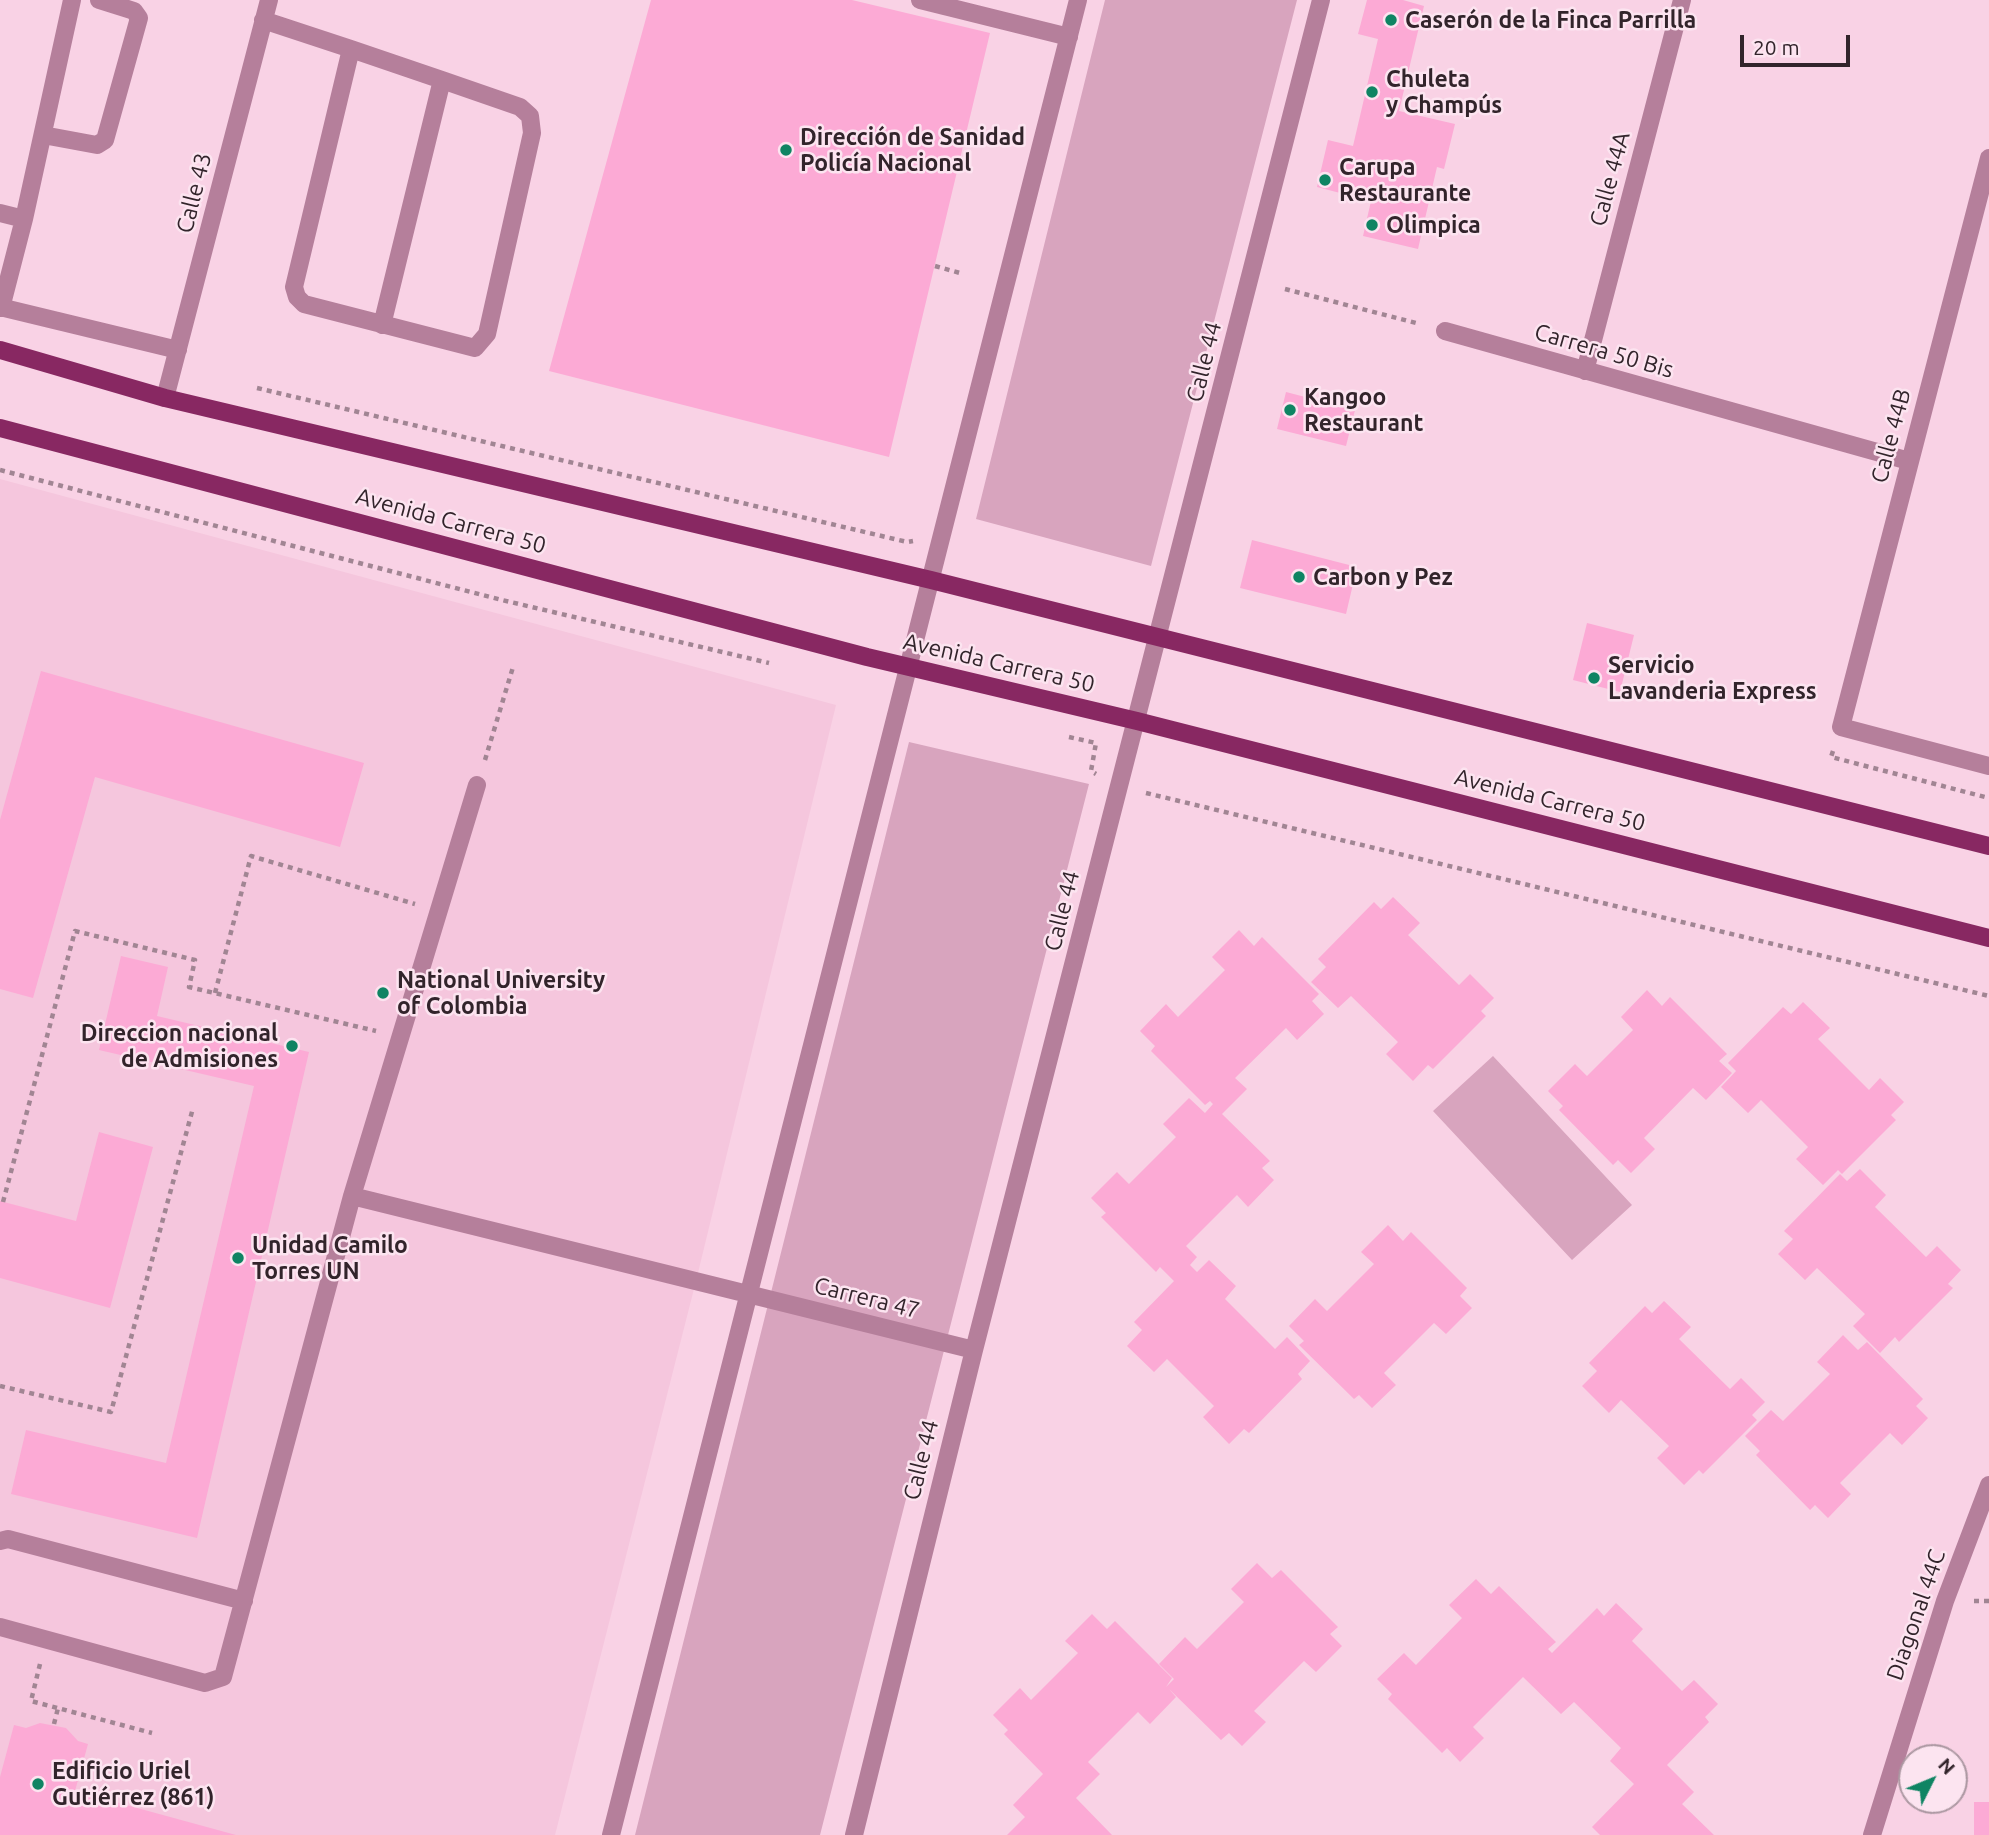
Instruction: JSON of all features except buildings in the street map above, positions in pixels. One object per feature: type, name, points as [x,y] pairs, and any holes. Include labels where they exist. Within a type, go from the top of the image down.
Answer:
[{"type":"main road","points":[[0,350],[165,398],[931,580],[1989,845]]},
{"type":"main road","name":"Avenida Carrera 50","points":[[0,428],[910,667],[1137,721],[1989,938]]},
{"type":"street","points":[[72,0],[43,135],[0,307],[178,349]]},
{"type":"street","points":[[43,135],[97,145],[105,140],[139,18],[134,11],[99,0]]},
{"type":"street","name":"Calle 43","points":[[165,398],[268,0]]},
{"type":"street","points":[[920,0],[1069,37]]},
{"type":"street","points":[[611,1835],[1078,0]]},
{"type":"street","name":"Calle 44","points":[[854,1835],[974,1350],[1160,638],[1321,0]]},
{"type":"street","name":"Calle 44A","points":[[1585,371],[1682,0]]},
{"type":"street","points":[[263,20],[351,49],[520,107],[530,116],[532,133],[487,334],[475,348],[382,326],[304,303],[297,297],[294,287],[351,49]]},
{"type":"street","points":[[382,326],[442,80]]},
{"type":"street","name":"Calle 44B","points":[[1989,158],[1983,208],[1909,461],[1841,727],[1989,766]]},
{"type":"street","points":[[0,213],[23,219]]},
{"type":"street","name":"Carrera 50 Bis","points":[[1445,331],[1909,461]]},
{"type":"street","points":[[0,1627],[205,1683],[223,1678],[229,1666],[352,1196],[477,785]]},
{"type":"street","name":"Carrera 47","points":[[352,1196],[974,1350]]},
{"type":"street","name":"Diagonal 44C","points":[[1872,1835],[1945,1601],[1989,1485]]},
{"type":"street","points":[[0,1541],[8,1539],[244,1601]]},
{"type":"path","points":[[935,266],[960,273]]},
{"type":"path","points":[[1285,289],[1445,331]]},
{"type":"path","points":[[254,388],[907,542],[943,533]]},
{"type":"path","points":[[0,470],[488,597],[780,665]]},
{"type":"path","points":[[477,785],[513,667]]},
{"type":"path","points":[[1831,757],[1989,798]]},
{"type":"path","points":[[1120,787],[1989,996]]},
{"type":"path","points":[[215,993],[251,856],[439,911]]},
{"type":"path","points":[[4,1202],[75,931],[195,960],[189,987],[401,1037]]},
{"type":"path","points":[[0,1387],[111,1412],[193,1108]]},
{"type":"path","points":[[46,1639],[31,1701],[152,1733]]},
{"type":"path","points":[[54,1724],[58,1708]]},
{"type":"shaded area","points":[[1105,0],[1297,0],[1151,566],[976,519]]},
{"type":"shaded area","name":"National University of Colombia","points":[[0,479],[836,705],[696,1281],[555,1835],[0,1835]]},
{"type":"shaded area","points":[[909,742],[1089,784],[820,1835],[635,1835]]},
{"type":"shaded area","points":[[1493,1056],[1632,1205],[1572,1260],[1433,1111]]},
{"type":"place","name":"Caserón de la Finca Parrilla","points":[[1391,20]]},
{"type":"place","name":"Chuleta y Champús","points":[[1372,92]]},
{"type":"place","name":"Dirección de Sanidad Policía Nacional","points":[[786,150]]},
{"type":"place","name":"Carupa Restaurante","points":[[1325,180]]},
{"type":"place","name":"Olimpica","points":[[1372,225]]},
{"type":"place","name":"Kangoo Restaurant","points":[[1290,410]]},
{"type":"place","name":"Carbon y Pez","points":[[1299,577]]},
{"type":"place","name":"Servicio Lavanderia Express","points":[[1594,678]]},
{"type":"place","name":"National University of Colombia","points":[[383,993]]},
{"type":"place","name":"Direccion nacional de Admisiones","points":[[292,1046]]},
{"type":"place","name":"Unidad Camilo Torres UN","points":[[238,1258]]},
{"type":"place","name":"Edificio Uriel Gutiérrez (861)","points":[[38,1784]]}]
